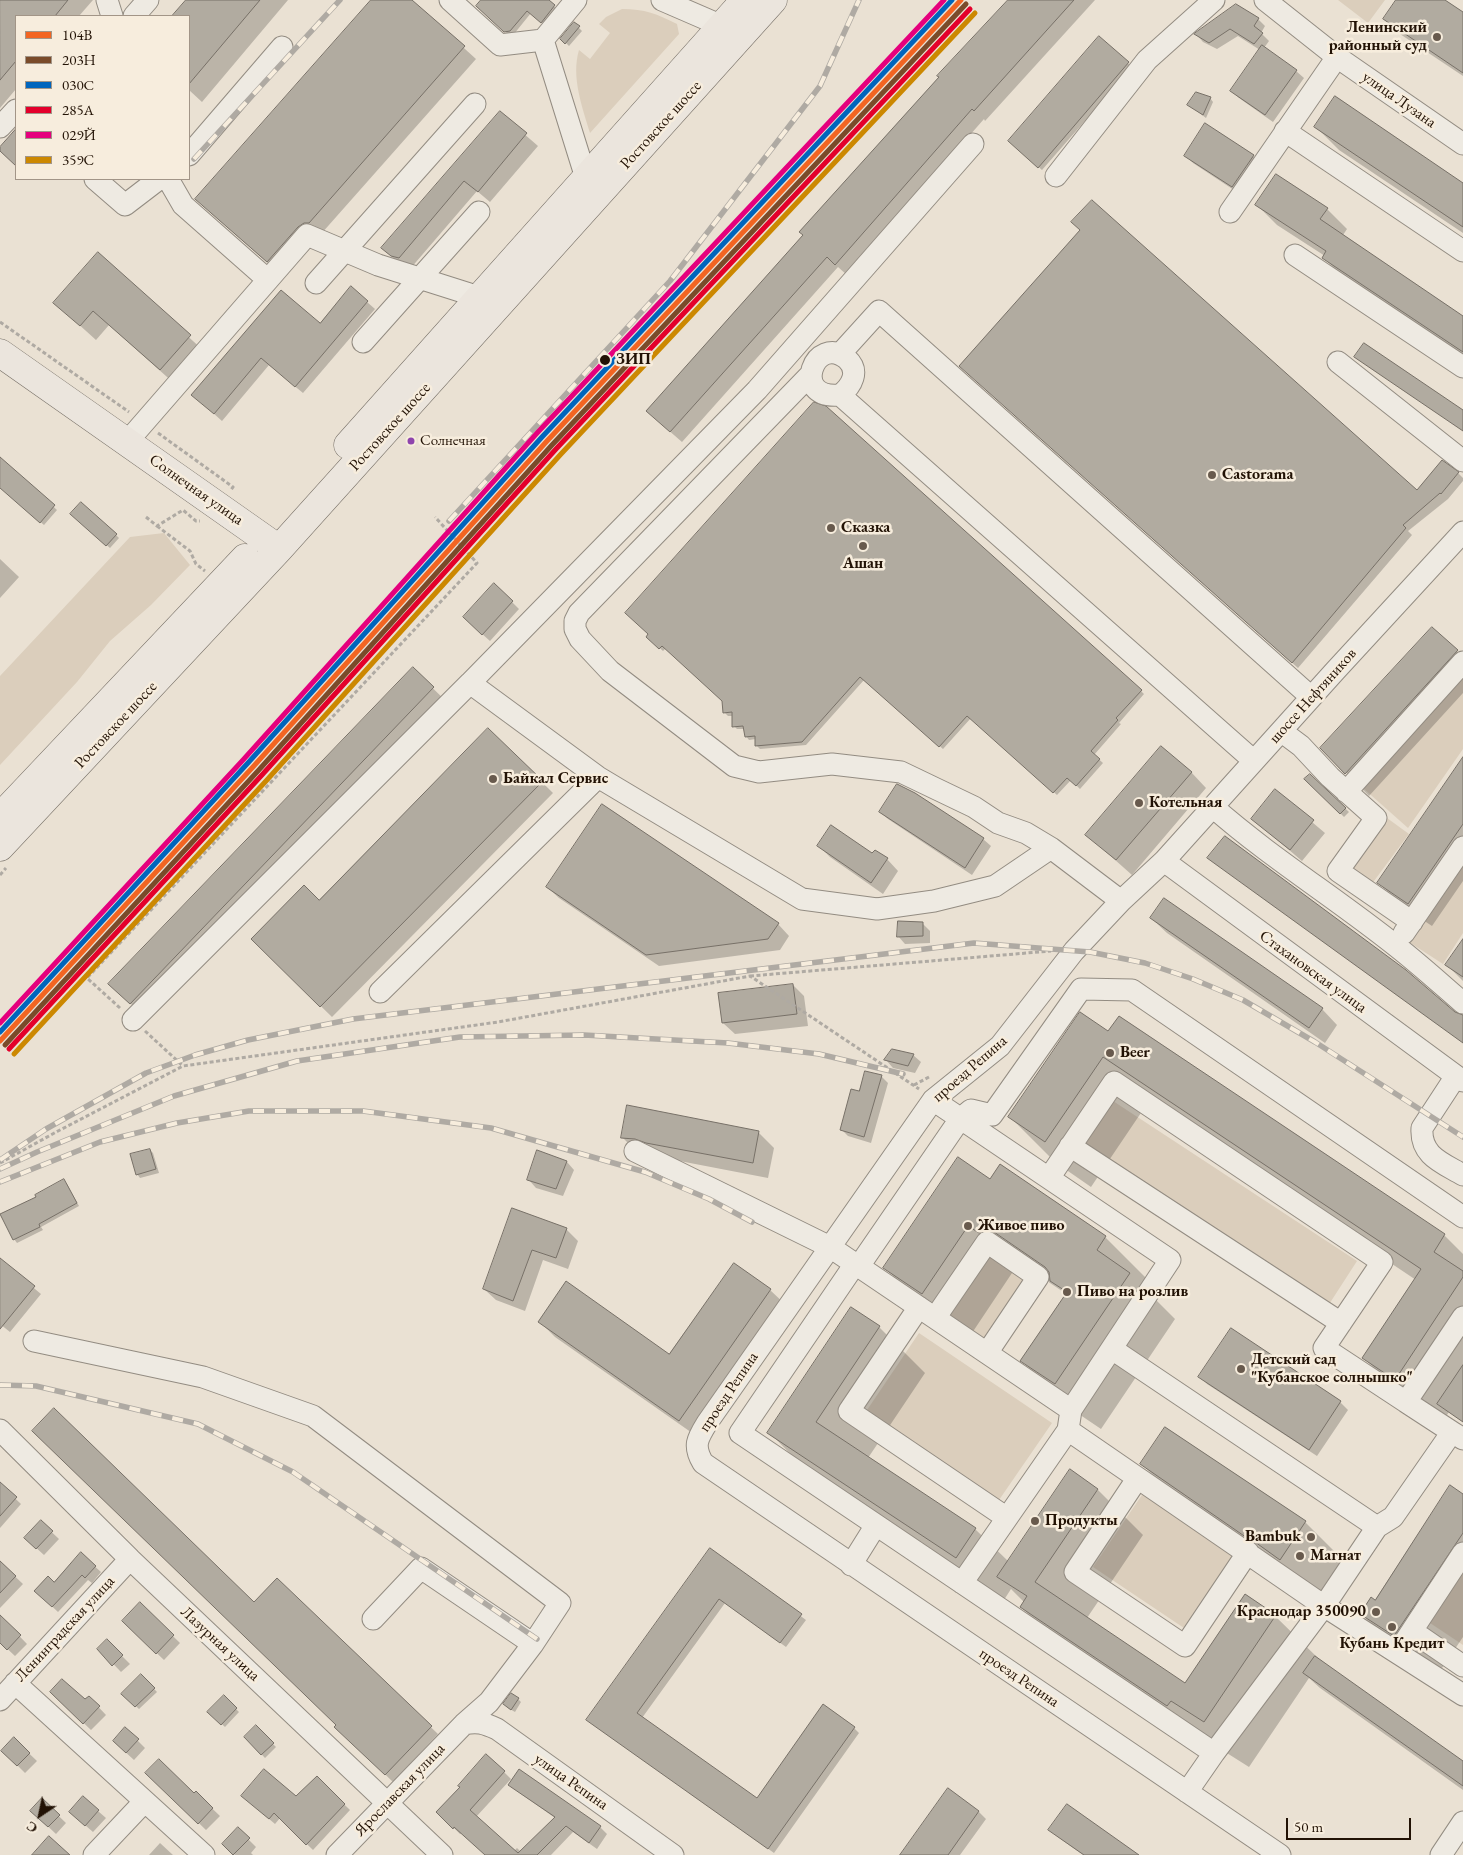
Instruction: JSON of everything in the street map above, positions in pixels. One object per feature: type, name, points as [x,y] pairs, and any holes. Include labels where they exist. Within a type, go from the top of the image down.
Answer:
[{"type":"main road","name":"Ростовское шоссе","points":[[0,817],[204,601],[272,544],[479,297],[745,0]]},
{"type":"main road","name":"Ростовское шоссе","points":[[0,847],[272,544],[774,0]]},
{"type":"main road","name":"Солнечная улица","points":[[0,353],[272,544]]},
{"type":"main road","name":"Солнечная улица","points":[[128,442],[128,449],[225,522],[230,529],[235,542],[234,556],[204,601]]},
{"type":"street","points":[[107,0],[112,15]]},
{"type":"street","points":[[135,15],[148,0]]},
{"type":"street","points":[[450,0],[500,45],[543,40],[576,0]]},
{"type":"street","points":[[662,0],[722,26]]},
{"type":"street","points":[[1056,176],[1147,60],[1214,0]]},
{"type":"street","name":"улица Лузана","points":[[1265,0],[1337,57],[1463,144]]},
{"type":"street","points":[[543,40],[586,178]]},
{"type":"street","points":[[190,155],[282,47]]},
{"type":"street","points":[[1230,212],[1337,57]]},
{"type":"street","points":[[316,283],[475,104]]},
{"type":"street","points":[[0,127],[15,111]]},
{"type":"street","points":[[1285,132],[1463,251]]},
{"type":"street","points":[[133,1020],[470,683],[757,390],[973,144]]},
{"type":"street","points":[[96,180],[125,205],[158,180]]},
{"type":"street","points":[[169,180],[183,205],[268,280]]},
{"type":"street","points":[[363,342],[479,212]]},
{"type":"street","points":[[128,442],[307,236],[378,265],[479,297]]},
{"type":"street","points":[[1295,255],[1463,367]]},
{"type":"street","points":[[840,354],[879,311],[1311,697]]},
{"type":"street","points":[[830,353],[840,354],[848,360],[853,369],[853,380],[848,389],[840,395],[830,396],[820,392],[813,384],[811,374],[813,364],[820,357],[830,353]]},
{"type":"street","points":[[1338,362],[1463,461]]},
{"type":"street","points":[[811,374],[587,605],[575,621],[575,630],[580,639],[610,672],[734,766],[759,772],[832,764],[901,772],[974,807],[998,823],[1026,834],[1051,848],[1121,901]]},
{"type":"street","points":[[840,395],[1254,761]]},
{"type":"street","name":"шоссе Нефтяников","points":[[1164,861],[1311,697],[1463,532]]},
{"type":"street","points":[[1346,792],[1463,662]]},
{"type":"street","points":[[470,683],[598,777],[802,899],[877,909],[934,901],[995,886],[1051,848]]},
{"type":"street","points":[[1281,731],[1301,746],[1346,792],[1376,818],[1338,871],[1412,922]]},
{"type":"street","points":[[380,992],[598,777]]},
{"type":"street","points":[[1213,807],[1314,886],[1396,945],[1463,1003]]},
{"type":"street","points":[[1396,945],[1463,847]]},
{"type":"street","name":"проезд Репина","points":[[1164,861],[1121,901],[1074,951],[1000,1046],[933,1100],[707,1423],[697,1441],[696,1452],[703,1463],[851,1564],[1100,1744],[1187,1792],[1280,1855]]},
{"type":"street","name":"Стахановская улица","points":[[1164,861],[1459,1079]]},
{"type":"street","points":[[1214,1753],[740,1433],[960,1119],[971,1110],[992,1114],[1081,989],[1132,990],[1463,1217]]},
{"type":"street","points":[[1459,1079],[1422,1128],[1422,1138],[1424,1148],[1431,1155],[1463,1175]]},
{"type":"street","points":[[1048,1178],[1114,1082],[1382,1262],[1324,1348],[1458,1436],[1393,1517],[1377,1527],[1324,1606],[1187,1792]]},
{"type":"street","points":[[933,1100],[1170,1260],[1007,1518],[962,1583]]},
{"type":"street","points":[[1070,1146],[1340,1323]]},
{"type":"street","points":[[635,1151],[830,1247],[987,1353],[1070,1420],[1137,1479],[1248,1552],[1324,1606],[1463,1695]]},
{"type":"street","points":[[987,1353],[1038,1277],[987,1242],[927,1313],[849,1411],[1007,1518]]},
{"type":"street","points":[[1406,1402],[1463,1317]]},
{"type":"street","name":"Ярославская улица","points":[[34,1341],[203,1377],[313,1416],[560,1603],[533,1644],[489,1702],[464,1724],[337,1855]]},
{"type":"street","points":[[1112,1349],[1377,1527]]},
{"type":"street","name":"Лазурная улица","points":[[0,1430],[130,1559],[442,1855]]},
{"type":"street","points":[[1137,1479],[1075,1572],[1185,1646],[1248,1552]]},
{"type":"street","points":[[851,1564],[876,1525]]},
{"type":"street","points":[[1398,1652],[1463,1553]]},
{"type":"street","name":"Ленинградская улица","points":[[0,1700],[130,1559]]},
{"type":"street","points":[[373,1619],[420,1568],[533,1644]]},
{"type":"street","points":[[1412,1631],[1463,1666]]},
{"type":"street","points":[[15,1683],[204,1855]]},
{"type":"street","name":"улица Репина","points":[[464,1724],[475,1721],[496,1729],[673,1855]]},
{"type":"street","points":[[94,1855],[144,1802]]},
{"type":"street","points":[[1441,1855],[1463,1822]]},
{"type":"path","points":[[183,1066],[87,978],[478,563],[435,518]]},
{"type":"path","points":[[157,526],[190,551],[196,564],[205,572]]},
{"type":"path","points":[[0,1163],[183,1066],[498,1022],[750,976],[1052,951]]},
{"type":"path","points":[[750,976],[914,1085],[933,1100]]},
{"type":"shaded area","points":[[1338,0],[1385,0],[1368,23]]},
{"type":"shaded area","points":[[622,9],[644,11],[663,17],[677,24],[679,34],[590,133],[577,81],[576,71],[579,50],[590,59],[610,33],[599,24],[606,17]]},
{"type":"shaded area","points":[[164,533],[190,565],[151,605],[110,641],[77,682],[0,765],[0,676],[130,537]]},
{"type":"shaded area","points":[[1463,674],[1463,749],[1408,828],[1363,788]]},
{"type":"shaded area","points":[[1387,818],[1409,834],[1371,885],[1350,868]]},
{"type":"shaded area","points":[[1463,860],[1463,933],[1443,964],[1409,942]]},
{"type":"shaded area","points":[[1110,1099],[1357,1261],[1326,1309],[1079,1145]]},
{"type":"shaded area","points":[[989,1252],[1027,1277],[984,1341],[946,1315]]},
{"type":"shaded area","points":[[919,1333],[1052,1423],[999,1500],[867,1410]]},
{"type":"shaded area","points":[[1144,1492],[1235,1553],[1184,1628],[1093,1567]]},
{"type":"shaded area","points":[[1463,1573],[1463,1645],[1430,1623]]},
{"type":"building","points":[[0,0],[68,0],[56,15],[15,15],[15,62],[0,80]]},
{"type":"building","points":[[186,0],[260,0],[190,83],[190,15],[173,15]]},
{"type":"building","points":[[371,0],[412,0],[465,46],[309,223],[304,223],[298,227],[267,262],[195,199]]},
{"type":"building","points":[[481,0],[549,0],[555,5],[541,23],[527,11],[510,31],[504,32],[476,6]]},
{"type":"building","points":[[1008,0],[1074,0],[974,111],[972,109],[835,265],[827,257],[670,432],[646,411],[803,235],[799,232],[939,77],[937,76]]},
{"type":"building","name":"Ленинский районный суд","points":[[1396,0],[1445,0],[1463,12],[1463,73],[1383,19]]},
{"type":"building","points":[[1236,4],[1259,18],[1254,26],[1263,33],[1254,44],[1230,29],[1209,43],[1194,34]]},
{"type":"building","points":[[574,22],[580,26],[565,44],[560,39]]},
{"type":"building","points":[[1099,36],[1129,62],[1038,168],[1008,141]]},
{"type":"building","points":[[1262,45],[1297,70],[1265,115],[1230,91]]},
{"type":"building","points":[[1196,92],[1211,97],[1203,115],[1187,105]]},
{"type":"building","points":[[1335,96],[1463,183],[1463,227],[1314,127]]},
{"type":"building","points":[[500,111],[527,133],[478,192],[464,181],[399,258],[391,256],[381,248]]},
{"type":"building","points":[[1205,123],[1254,155],[1232,187],[1184,156]]},
{"type":"building","points":[[15,130],[15,165],[0,151],[0,147]]},
{"type":"building","points":[[1276,174],[1328,208],[1320,219],[1463,316],[1463,352],[1322,258],[1326,251],[1255,205]]},
{"type":"building","name":"Castorama","points":[[1092,200],[1417,490],[1442,460],[1459,472],[1441,494],[1403,525],[1406,528],[1292,663],[959,366],[1080,230],[1071,222]]},
{"type":"building","points":[[98,252],[191,335],[160,370],[93,311],[80,326],[53,303]]},
{"type":"building","points":[[351,286],[368,301],[295,387],[261,358],[214,414],[191,395],[281,290],[320,323]]},
{"type":"building","points":[[1364,343],[1463,410],[1463,431],[1354,357]]},
{"type":"building","name":"Сказка","points":[[814,402],[826,406],[1142,690],[1116,718],[1118,720],[1091,751],[1100,759],[1076,786],[1067,778],[1053,793],[967,716],[939,747],[860,677],[802,742],[755,746],[755,736],[745,737],[743,726],[732,727],[732,712],[723,713],[722,701],[662,646],[659,649],[646,637],[648,634],[625,613]]},
{"type":"building","points":[[0,457],[55,505],[40,523],[0,488]]},
{"type":"building","points":[[81,502],[117,534],[106,546],[70,514]]},
{"type":"building","points":[[494,583],[513,601],[482,635],[463,617]]},
{"type":"building","points":[[1432,627],[1458,650],[1345,774],[1320,748]]},
{"type":"building","points":[[413,667],[434,687],[130,1004],[108,984]]},
{"type":"building","points":[[488,728],[543,781],[320,1007],[251,939],[304,885],[319,900]]},
{"type":"building","name":"Котельная","points":[[1161,746],[1192,772],[1116,860],[1085,835]]},
{"type":"building","points":[[1463,757],[1463,824],[1408,904],[1377,883]]},
{"type":"building","points":[[1310,774],[1346,808],[1340,814],[1304,779]]},
{"type":"building","points":[[897,784],[915,793],[984,838],[965,868],[879,812]]},
{"type":"building","points":[[1275,789],[1314,820],[1290,850],[1251,819]]},
{"type":"building","points":[[602,804],[779,923],[768,939],[646,955],[546,887]]},
{"type":"building","points":[[831,825],[872,853],[875,850],[888,858],[871,883],[817,846]]},
{"type":"building","points":[[1225,836],[1406,970],[1455,1012],[1463,1015],[1463,1043],[1207,858]]},
{"type":"building","points":[[1164,898],[1323,1008],[1309,1028],[1150,918]]},
{"type":"building","points":[[898,921],[923,922],[923,936],[897,937]]},
{"type":"building","points":[[1463,939],[1463,977],[1445,965]]},
{"type":"building","points":[[793,984],[797,1014],[722,1023],[718,993]]},
{"type":"building","points":[[1080,1012],[1108,1031],[1119,1016],[1445,1234],[1434,1252],[1463,1271],[1463,1277],[1395,1380],[1362,1358],[1421,1269],[1103,1057],[1045,1142],[1008,1117]]},
{"type":"building","points":[[892,1049],[914,1054],[908,1066],[884,1060]]},
{"type":"building","points":[[865,1071],[882,1075],[864,1137],[840,1130],[851,1089],[859,1091]]},
{"type":"building","points":[[627,1105],[759,1131],[753,1163],[646,1143],[635,1139],[621,1138]]},
{"type":"building","points":[[150,1149],[156,1169],[136,1175],[130,1154]]},
{"type":"building","points":[[537,1150],[567,1161],[556,1189],[527,1180]]},
{"type":"building","points":[[958,1157],[990,1179],[1000,1164],[1106,1236],[1097,1250],[1130,1273],[1055,1384],[1020,1361],[1067,1292],[1050,1281],[1049,1272],[1045,1267],[994,1232],[987,1230],[979,1233],[968,1226],[922,1294],[883,1268]]},
{"type":"building","points":[[64,1179],[77,1203],[39,1224],[40,1227],[13,1240],[0,1214],[36,1197],[35,1195]]},
{"type":"building","points":[[512,1208],[567,1228],[556,1258],[532,1250],[513,1301],[483,1289]]},
{"type":"building","points":[[0,1258],[35,1286],[0,1329]]},
{"type":"building","points":[[734,1263],[771,1289],[679,1421],[538,1322],[566,1281],[669,1354]]},
{"type":"building","points":[[851,1307],[880,1326],[816,1422],[976,1528],[956,1558],[767,1433]]},
{"type":"building","points":[[1231,1328],[1341,1401],[1309,1450],[1198,1377]]},
{"type":"building","points":[[1463,1365],[1463,1422],[1437,1404]]},
{"type":"building","points":[[54,1408],[254,1602],[277,1578],[432,1726],[385,1775],[334,1727],[336,1725],[32,1431]]},
{"type":"building","points":[[1165,1427],[1306,1521],[1280,1560],[1140,1464]]},
{"type":"building","points":[[1070,1469],[1098,1489],[1035,1582],[1185,1683],[1245,1594],[1276,1615],[1204,1722],[1171,1701],[1167,1706],[1020,1607],[1027,1596],[997,1577]]},
{"type":"building","points":[[0,1482],[17,1497],[0,1516]]},
{"type":"building","points":[[1450,1485],[1463,1494],[1463,1533],[1394,1636],[1360,1614],[1371,1597],[1375,1600]]},
{"type":"building","points":[[41,1520],[53,1531],[36,1549],[24,1538]]},
{"type":"building","points":[[710,1548],[802,1614],[780,1643],[719,1599],[637,1713],[757,1798],[823,1704],[855,1727],[768,1849],[586,1720]]},
{"type":"building","points":[[81,1552],[96,1566],[85,1578],[82,1575],[52,1607],[34,1591],[48,1576],[54,1582]]},
{"type":"building","points":[[0,1561],[16,1576],[0,1593]]},
{"type":"building","points":[[140,1602],[174,1635],[156,1654],[122,1621]]},
{"type":"building","points":[[0,1615],[21,1635],[7,1650],[0,1643]]},
{"type":"building","points":[[107,1639],[123,1655],[112,1666],[97,1649]]},
{"type":"building","points":[[1315,1656],[1463,1761],[1463,1786],[1303,1673]]},
{"type":"building","points":[[141,1674],[155,1688],[135,1707],[121,1694]]},
{"type":"building","points":[[62,1679],[85,1699],[89,1696],[100,1706],[83,1724],[50,1692]]},
{"type":"building","points":[[511,1693],[519,1698],[511,1710],[503,1704]]},
{"type":"building","points":[[224,1695],[237,1708],[221,1725],[207,1712]]},
{"type":"building","points":[[256,1725],[274,1743],[261,1755],[244,1737]]},
{"type":"building","points":[[125,1727],[139,1739],[126,1753],[113,1741]]},
{"type":"building","points":[[14,1737],[30,1753],[17,1766],[1,1751]]},
{"type":"building","points":[[486,1754],[505,1771],[470,1810],[518,1853],[555,1817],[508,1785],[519,1769],[601,1826],[589,1843],[566,1826],[537,1855],[485,1855],[454,1827],[453,1829],[436,1812],[460,1787],[458,1786]]},
{"type":"building","points":[[159,1759],[194,1793],[196,1791],[213,1808],[198,1824],[145,1773]]},
{"type":"building","points":[[264,1769],[296,1796],[317,1776],[345,1804],[306,1845],[274,1813],[269,1819],[241,1796]]},
{"type":"building","points":[[948,1788],[979,1811],[948,1855],[900,1855]]},
{"type":"building","points":[[83,1796],[99,1810],[85,1826],[69,1812]]},
{"type":"building","points":[[42,1798],[60,1815],[48,1827],[30,1811]]},
{"type":"building","points":[[1067,1804],[1139,1855],[1084,1855],[1048,1830]]},
{"type":"building","points":[[238,1827],[250,1838],[233,1855],[222,1844]]},
{"type":"building","points":[[49,1836],[70,1855],[32,1855]]},
{"type":"railway","points":[[194,159],[340,0]]},
{"type":"railway","points":[[449,521],[670,281],[820,86],[859,0]]},
{"type":"railway","points":[[0,1160],[46,1129],[146,1073],[195,1055],[248,1040],[353,1019],[974,943],[1090,952],[1145,963],[1193,979],[1243,1000],[1315,1042],[1463,1137]]},
{"type":"railway","points":[[0,1169],[174,1096],[297,1061],[460,1037],[584,1035],[728,1043],[819,1054],[903,1074]]},
{"type":"railway","points":[[0,1182],[100,1142],[177,1123],[249,1111],[363,1111],[491,1128],[645,1172],[709,1199],[752,1222]]},
{"type":"railway","points":[[0,1385],[36,1386],[198,1424],[293,1472],[537,1639]]},
{"type":"transit line","name":"029Й","points":[[0,1023],[243,760],[538,432],[944,0]]},
{"type":"transit line","name":"030C","points":[[0,1032],[247,764],[542,437],[952,0]]},
{"type":"transit line","name":"104В","points":[[0,1041],[252,768],[547,441],[961,0]]},
{"type":"transit line","name":"203Н","points":[[5,1045],[257,772],[552,445],[966,4]]},
{"type":"transit line","name":"285А","points":[[9,1049],[261,776],[556,449],[970,9]]},
{"type":"transit line","name":"359С","points":[[14,1054],[266,781],[561,454],[975,13]]},
{"type":"place","name":"Ленинский районный суд","points":[[1437,37]]},
{"type":"place","name":"ЗИП","points":[[605,360]]},
{"type":"place","name":"Солнечная","points":[[411,441]]},
{"type":"place","name":"Castorama","points":[[1212,475]]},
{"type":"place","name":"Сказка","points":[[831,528]]},
{"type":"place","name":"Ашан","points":[[863,546]]},
{"type":"place","name":"Байкал Сервис","points":[[493,779]]},
{"type":"place","name":"Котельная","points":[[1139,803]]},
{"type":"place","name":"Beer","points":[[1110,1053]]},
{"type":"place","name":"Живое пиво","points":[[968,1226]]},
{"type":"place","name":"Пиво на розлив","points":[[1067,1292]]},
{"type":"place","name":"Детский сад \"Кубанское солнышко\"","points":[[1241,1369]]},
{"type":"place","name":"Продукты","points":[[1035,1521]]},
{"type":"place","name":"Bambuk","points":[[1311,1537]]},
{"type":"place","name":"Магнат","points":[[1300,1556]]},
{"type":"place","name":"Краснодар 350090","points":[[1376,1612]]},
{"type":"place","name":"Кубань Кредит","points":[[1392,1627]]}]
